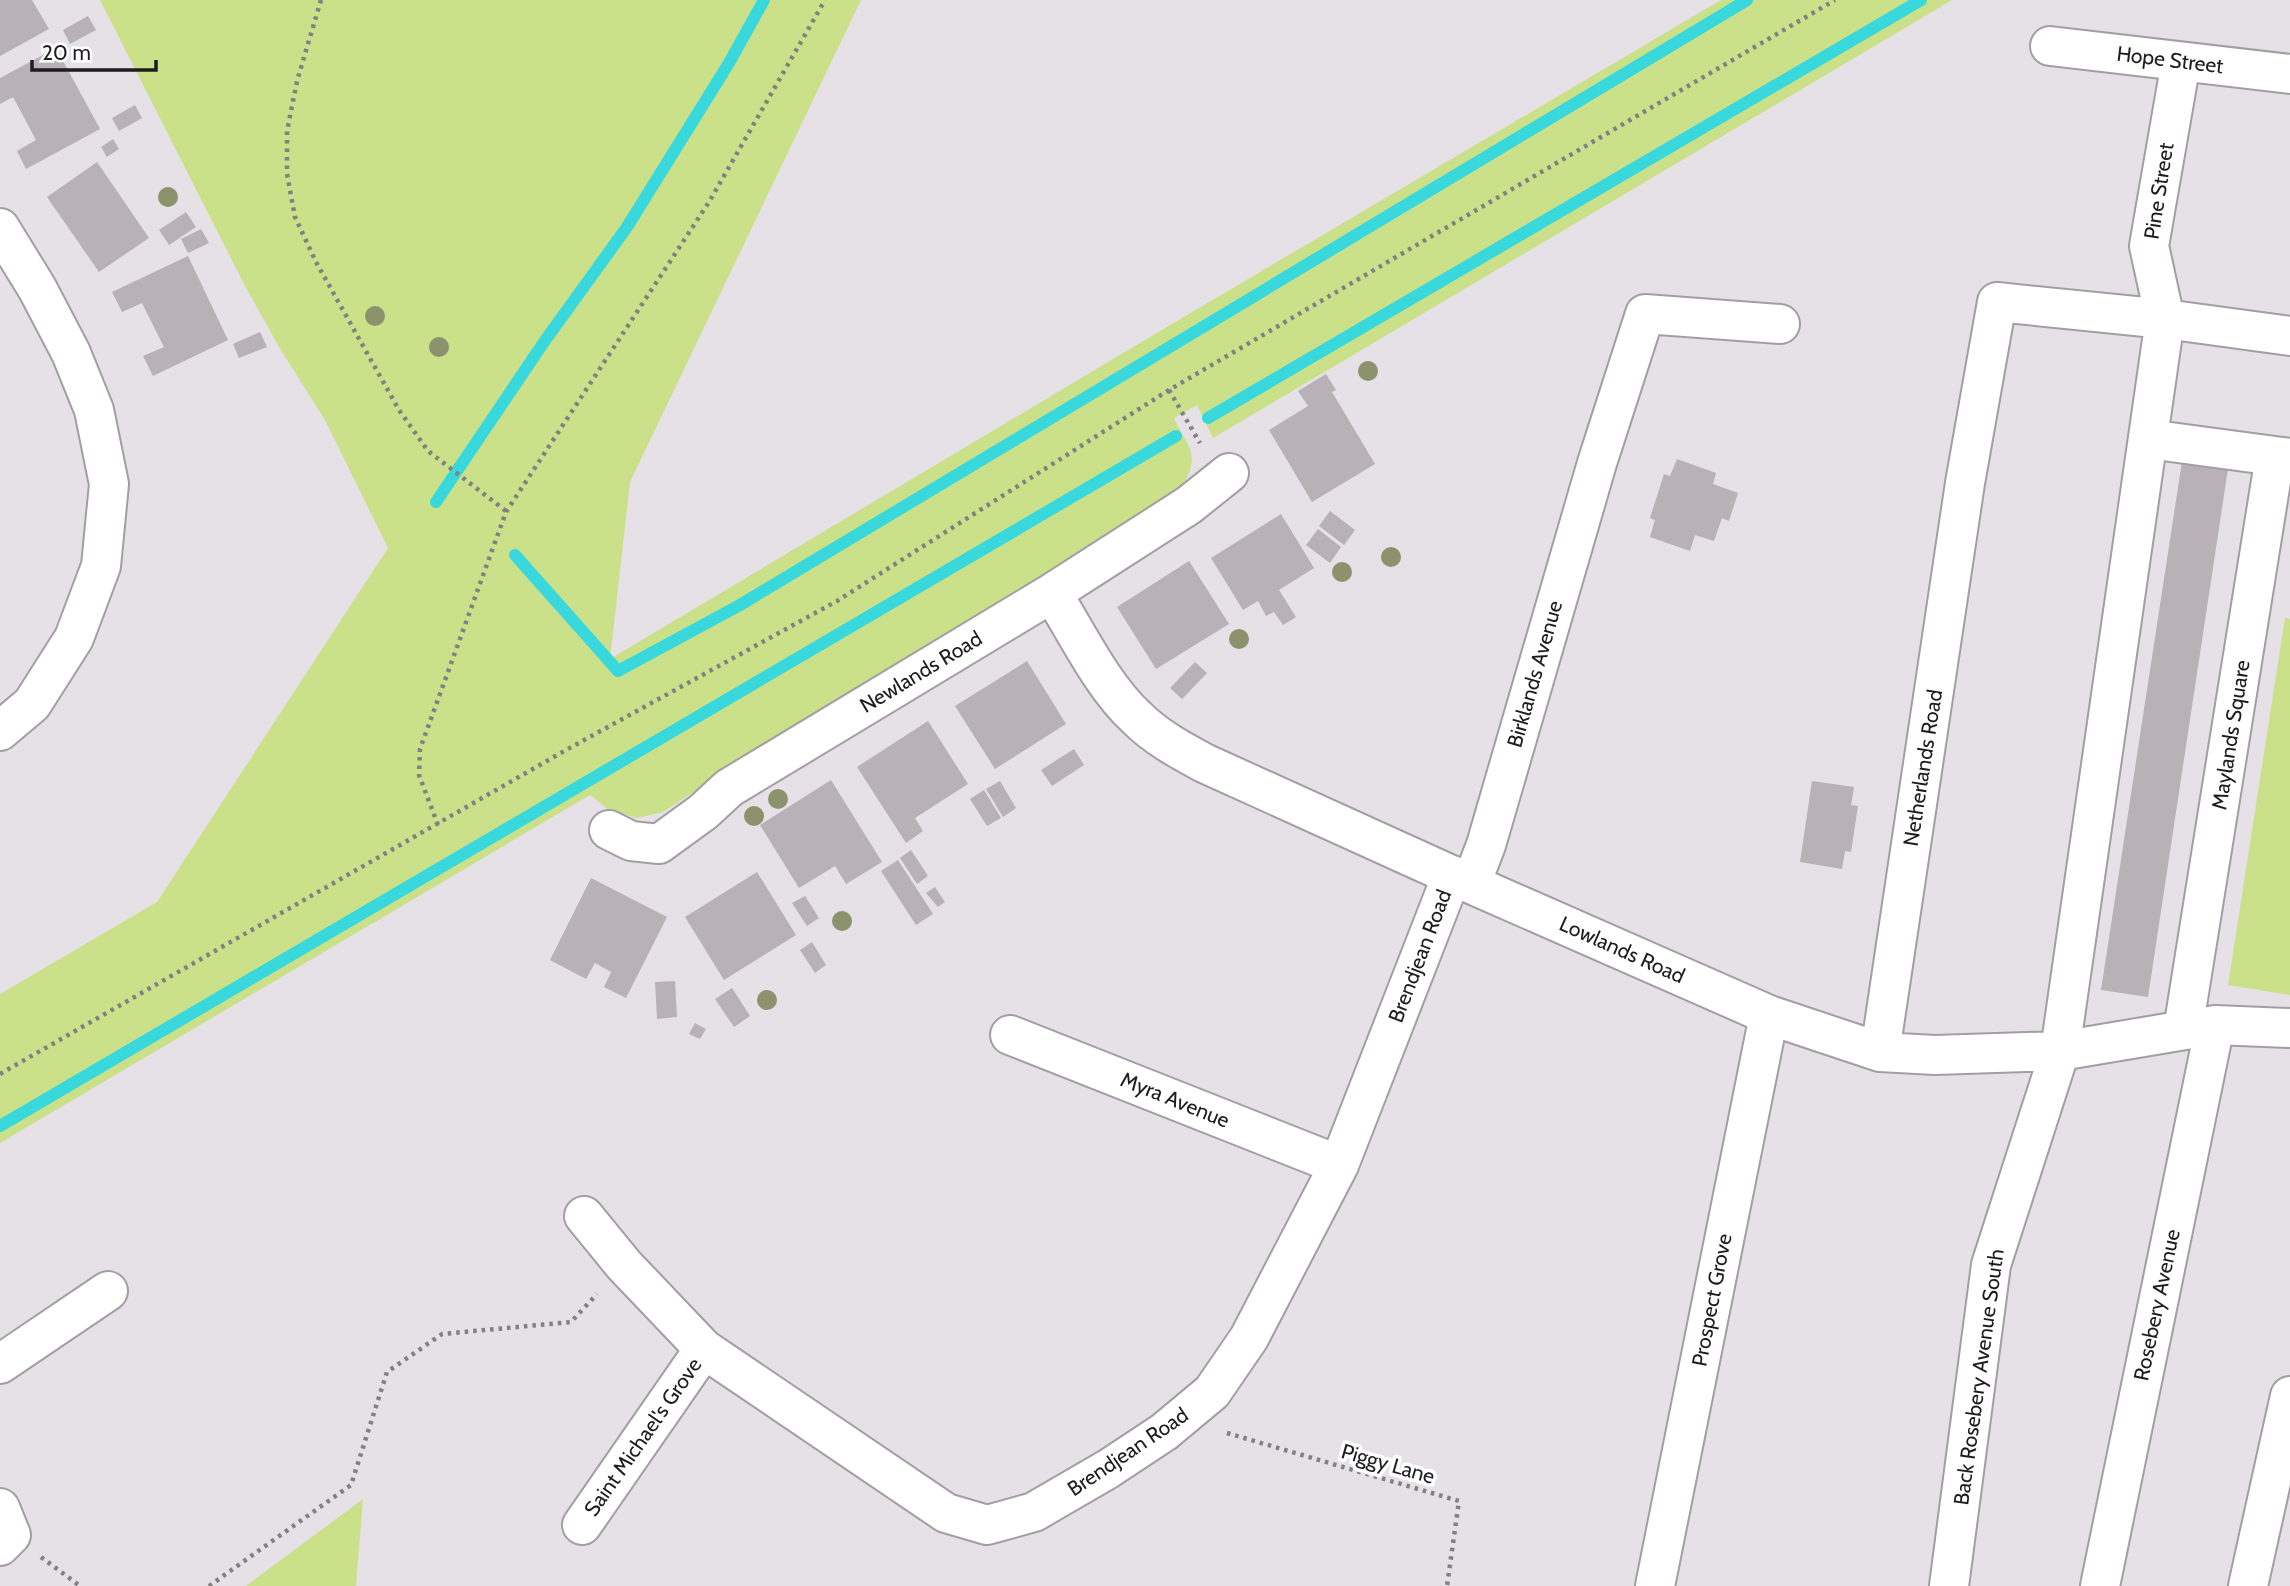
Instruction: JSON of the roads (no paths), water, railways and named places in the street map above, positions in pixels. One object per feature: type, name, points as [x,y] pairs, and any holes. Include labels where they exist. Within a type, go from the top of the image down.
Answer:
[{"type":"street","name":"Hope Street","points":[[2050,46],[2290,74]]},
{"type":"street","name":"Pine Street","points":[[2165,319],[2149,246],[2181,62]]},
{"type":"street","points":[[0,228],[37,288],[71,353],[94,410],[109,484],[101,566],[74,638],[32,704],[0,732]]},
{"type":"street","name":"Netherlands Road","points":[[1880,1052],[1965,483],[1997,302],[2165,319]]},
{"type":"street","name":"Birklands Avenue","points":[[1461,879],[1486,845],[1597,463],[1646,314],[1780,324]]},
{"type":"street","points":[[2165,319],[2290,336]]},
{"type":"street","name":"Back Rosebery Avenue South","points":[[1949,1586],[1991,1265],[2060,1051],[2165,319]]},
{"type":"street","points":[[2148,439],[2278,469]]},
{"type":"street","name":"Maylands Square","points":[[2199,1027],[2278,469]]},
{"type":"street","name":"Newlands Road","points":[[609,830],[631,841],[659,844],[703,812],[729,788],[1052,593],[1189,505],[1229,473]]},
{"type":"street","name":"Lowlands Road","points":[[1052,593],[1120,700],[1137,719],[1170,744],[1461,879],[1769,1015],[1880,1052],[1935,1055],[2060,1051],[2199,1027],[2290,1028]]},
{"type":"street","name":"Brendjean Road","points":[[584,1216],[624,1265],[704,1349],[946,1513],[987,1525],[1034,1512],[1108,1469],[1164,1432],[1212,1392],[1249,1338],[1339,1166],[1461,879]]},
{"type":"street","name":"Prospect Grove","points":[[1655,1586],[1769,1015]]},
{"type":"street","name":"Rosebery Avenue","points":[[2100,1586],[2199,1027]]},
{"type":"street","name":"Myra Avenue","points":[[1010,1035],[1339,1166]]},
{"type":"street","points":[[0,1364],[108,1291]]},
{"type":"street","name":"Saint Michael's Grove","points":[[582,1525],[704,1349]]},
{"type":"street","points":[[2248,1586],[2290,1396]]},
{"type":"street","points":[[0,1508],[11,1535],[0,1546]]},
{"type":"waterway","points":[[436,502],[544,342],[627,227],[729,63],[764,0]]},
{"type":"waterway","points":[[515,555],[618,671],[740,605],[1747,0]]},
{"type":"waterway","points":[[1208,418],[1921,0]]},
{"type":"waterway","points":[[0,1126],[1176,436]]}]
